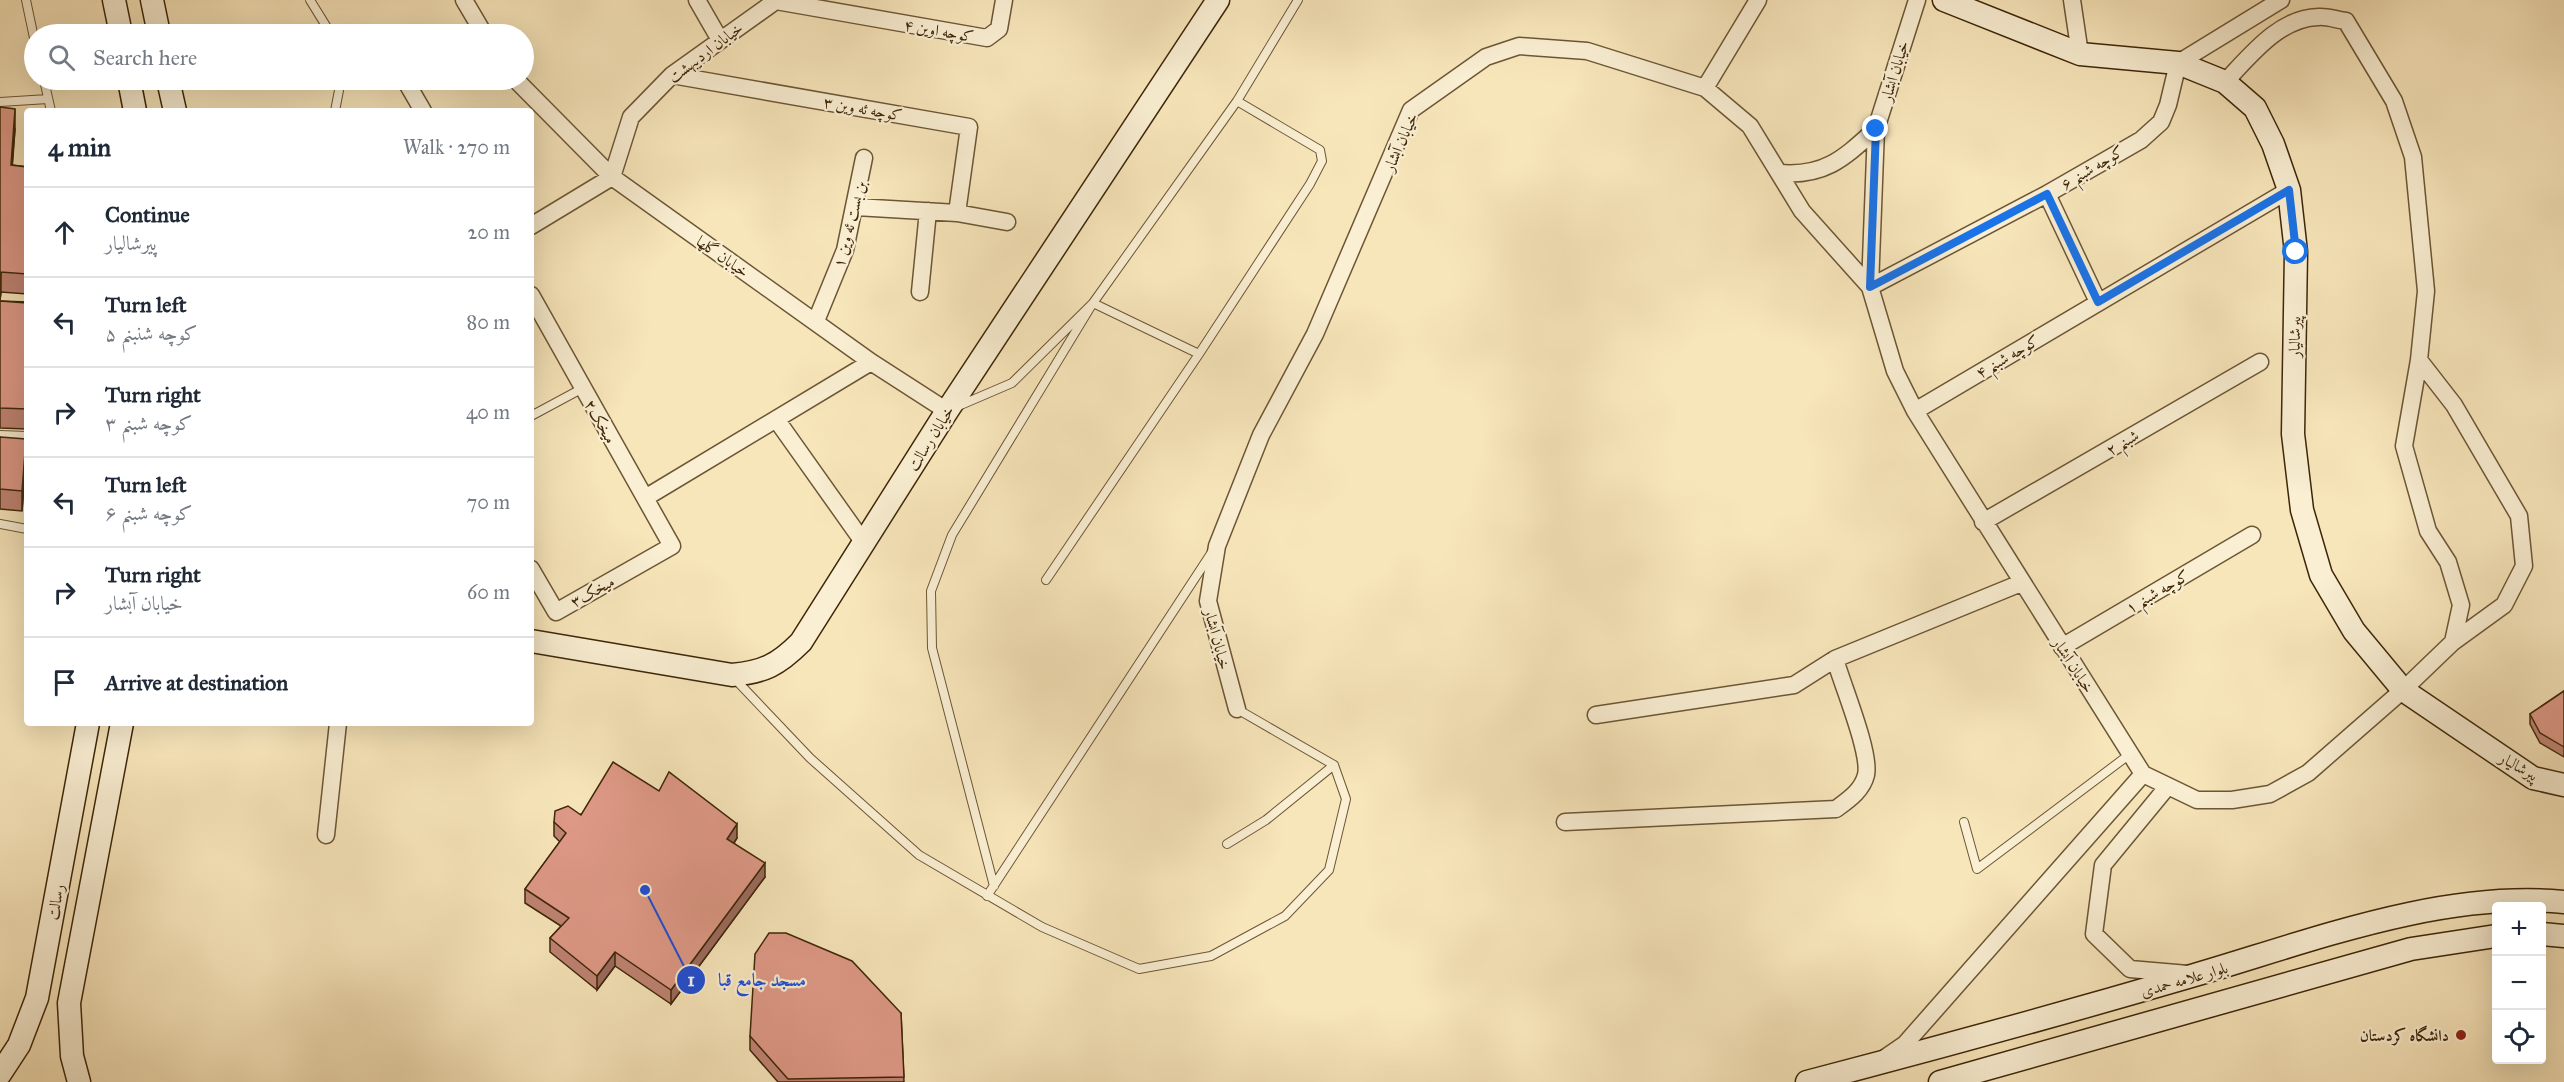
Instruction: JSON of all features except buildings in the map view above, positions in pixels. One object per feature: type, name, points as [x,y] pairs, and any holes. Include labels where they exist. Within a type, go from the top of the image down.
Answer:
[{"type":"street","points":[[114,0],[119,24]]},
{"type":"street","points":[[152,0],[157,24]]},
{"type":"street","points":[[464,0],[478,24]]},
{"type":"street","points":[[697,0],[720,40]]},
{"type":"street","name":"کوچه اوین ۴","points":[[777,1],[987,38],[999,29],[1004,0]]},
{"type":"street","name":"خیابان رسالت","points":[[534,642],[732,675],[758,672],[782,661],[801,642],[947,411],[1218,0]]},
{"type":"street","points":[[1705,88],[1758,0]]},
{"type":"street","name":"خیابان آبشار","points":[[1917,0],[1876,129],[1870,287],[1895,371],[1915,411],[2021,584],[2143,774]]},
{"type":"street","name":"پیرشالیار","points":[[1944,0],[2080,54],[2178,63],[2225,82],[2255,108],[2273,144],[2289,190],[2296,252],[2293,434],[2302,510],[2321,575],[2354,631],[2403,690],[2533,778],[2564,785]]},
{"type":"street","points":[[2072,0],[2080,54]]},
{"type":"street","points":[[2178,63],[2281,0]]},
{"type":"street","name":"خیابان اردیبهشت","points":[[612,177],[631,117],[672,75],[777,1]]},
{"type":"street","points":[[2225,82],[2257,48],[2287,26],[2318,17],[2346,21],[2394,101],[2413,157],[2426,291],[2419,360],[2404,446],[2428,531],[2448,562],[2461,605],[2452,642]]},
{"type":"street","name":"خیابان آبشار","points":[[1237,709],[1208,601],[1217,546],[1261,435],[1315,334],[1411,110],[1486,57],[1519,46],[1587,51],[1705,88],[1750,126],[1802,211],[1870,287]]},
{"type":"street","name":"کوچه شبنم ۶","points":[[1870,287],[2047,194],[2141,140],[2161,122],[2168,105],[2178,63]]},
{"type":"street","name":"کوچه ئه وین ۳","points":[[672,75],[969,127],[957,213]]},
{"type":"street","points":[[131,90],[134,108]]},
{"type":"street","points":[[170,90],[174,108]]},
{"type":"street","points":[[411,90],[421,108]]},
{"type":"street","name":"خیابان گلها","points":[[526,90],[612,177],[871,362],[947,411]]},
{"type":"street","points":[[1779,173],[1815,173],[1842,159],[1876,129]]},
{"type":"street","name":"بن بست ئه وین ۱","points":[[816,321],[845,250],[856,207],[864,158]]},
{"type":"street","points":[[534,224],[612,177]]},
{"type":"street","name":"کوچه شبنم ۴","points":[[1915,411],[2289,190]]},
{"type":"street","points":[[2047,194],[2098,302]]},
{"type":"street","points":[[856,207],[957,213],[1007,222]]},
{"type":"street","points":[[920,292],[928,211]]},
{"type":"street","name":"میخک۲","points":[[534,300],[672,546]]},
{"type":"street","points":[[1877,1064],[1905,1044],[2143,774],[2197,800],[2232,800],[2270,794],[2308,773],[2403,690],[2452,642],[2504,605],[2524,566],[2519,516],[2454,405],[2419,360]]},
{"type":"street","points":[[645,498],[871,362]]},
{"type":"street","name":"شبنم ۲","points":[[1983,522],[2260,362]]},
{"type":"street","points":[[776,419],[864,543]]},
{"type":"street","name":"کوچه شبنم ۱","points":[[2062,647],[2252,535]]},
{"type":"street","name":"میخک۳","points":[[534,574],[556,612],[672,546]]},
{"type":"street","points":[[1596,715],[1794,685],[1835,659],[2021,584]]},
{"type":"street","points":[[1565,822],[1836,809],[1859,791],[1866,774],[1864,750],[1835,659]]},
{"type":"street","name":"رسالت","points":[[0,1074],[19,1045],[37,998],[87,726]]},
{"type":"street","name":"رسالت","points":[[79,1082],[72,1056],[69,1004],[121,726]]},
{"type":"street","points":[[326,836],[338,726]]},
{"type":"street","points":[[2168,786],[2103,865],[2094,934],[2130,969],[2198,974]]},
{"type":"street","name":"بلوار علامه حمدی","points":[[1807,1082],[2404,916],[2474,903],[2543,900],[2564,902]]},
{"type":"street","points":[[2546,934],[2564,936]]},
{"type":"street","name":"بلوار علامه حمدی","points":[[1940,1082],[2411,949],[2492,937]]},
{"type":"lane","points":[[26,0],[31,24]]},
{"type":"lane","points":[[310,0],[325,24]]},
{"type":"lane","points":[[994,886],[932,648],[931,591],[952,535],[1093,303],[1237,100],[1298,0]]},
{"type":"lane","points":[[46,90],[50,108]]},
{"type":"lane","points":[[336,108],[339,90]]},
{"type":"lane","points":[[0,102],[48,99]]},
{"type":"lane","points":[[1046,579],[1199,354],[1311,184],[1322,161],[1320,150],[1237,100]]},
{"type":"lane","points":[[947,411],[1012,383],[1093,303]]},
{"type":"lane","points":[[1093,303],[1199,354]]},
{"type":"lane","points":[[534,414],[583,388]]},
{"type":"lane","points":[[0,435],[24,436]]},
{"type":"lane","points":[[0,524],[24,528]]},
{"type":"lane","points":[[987,896],[1217,546]]},
{"type":"lane","points":[[732,675],[810,758],[919,855],[1042,927],[1139,969],[1211,956],[1285,916],[1329,870],[1346,799],[1334,765],[1237,709]]},
{"type":"lane","points":[[1964,822],[1977,869],[2130,754]]},
{"type":"lane","points":[[1227,844],[1266,820],[1334,765]]},
{"type":"place","name":"مسجد جامع قبا","points":[[645,890]]},
{"type":"place","name":"دانشگاه کردستان","points":[[2461,1035]]},
{"type":"route","points":[[1876,129],[1870,287],[2047,194],[2098,302],[2289,190],[2296,252]]}]
